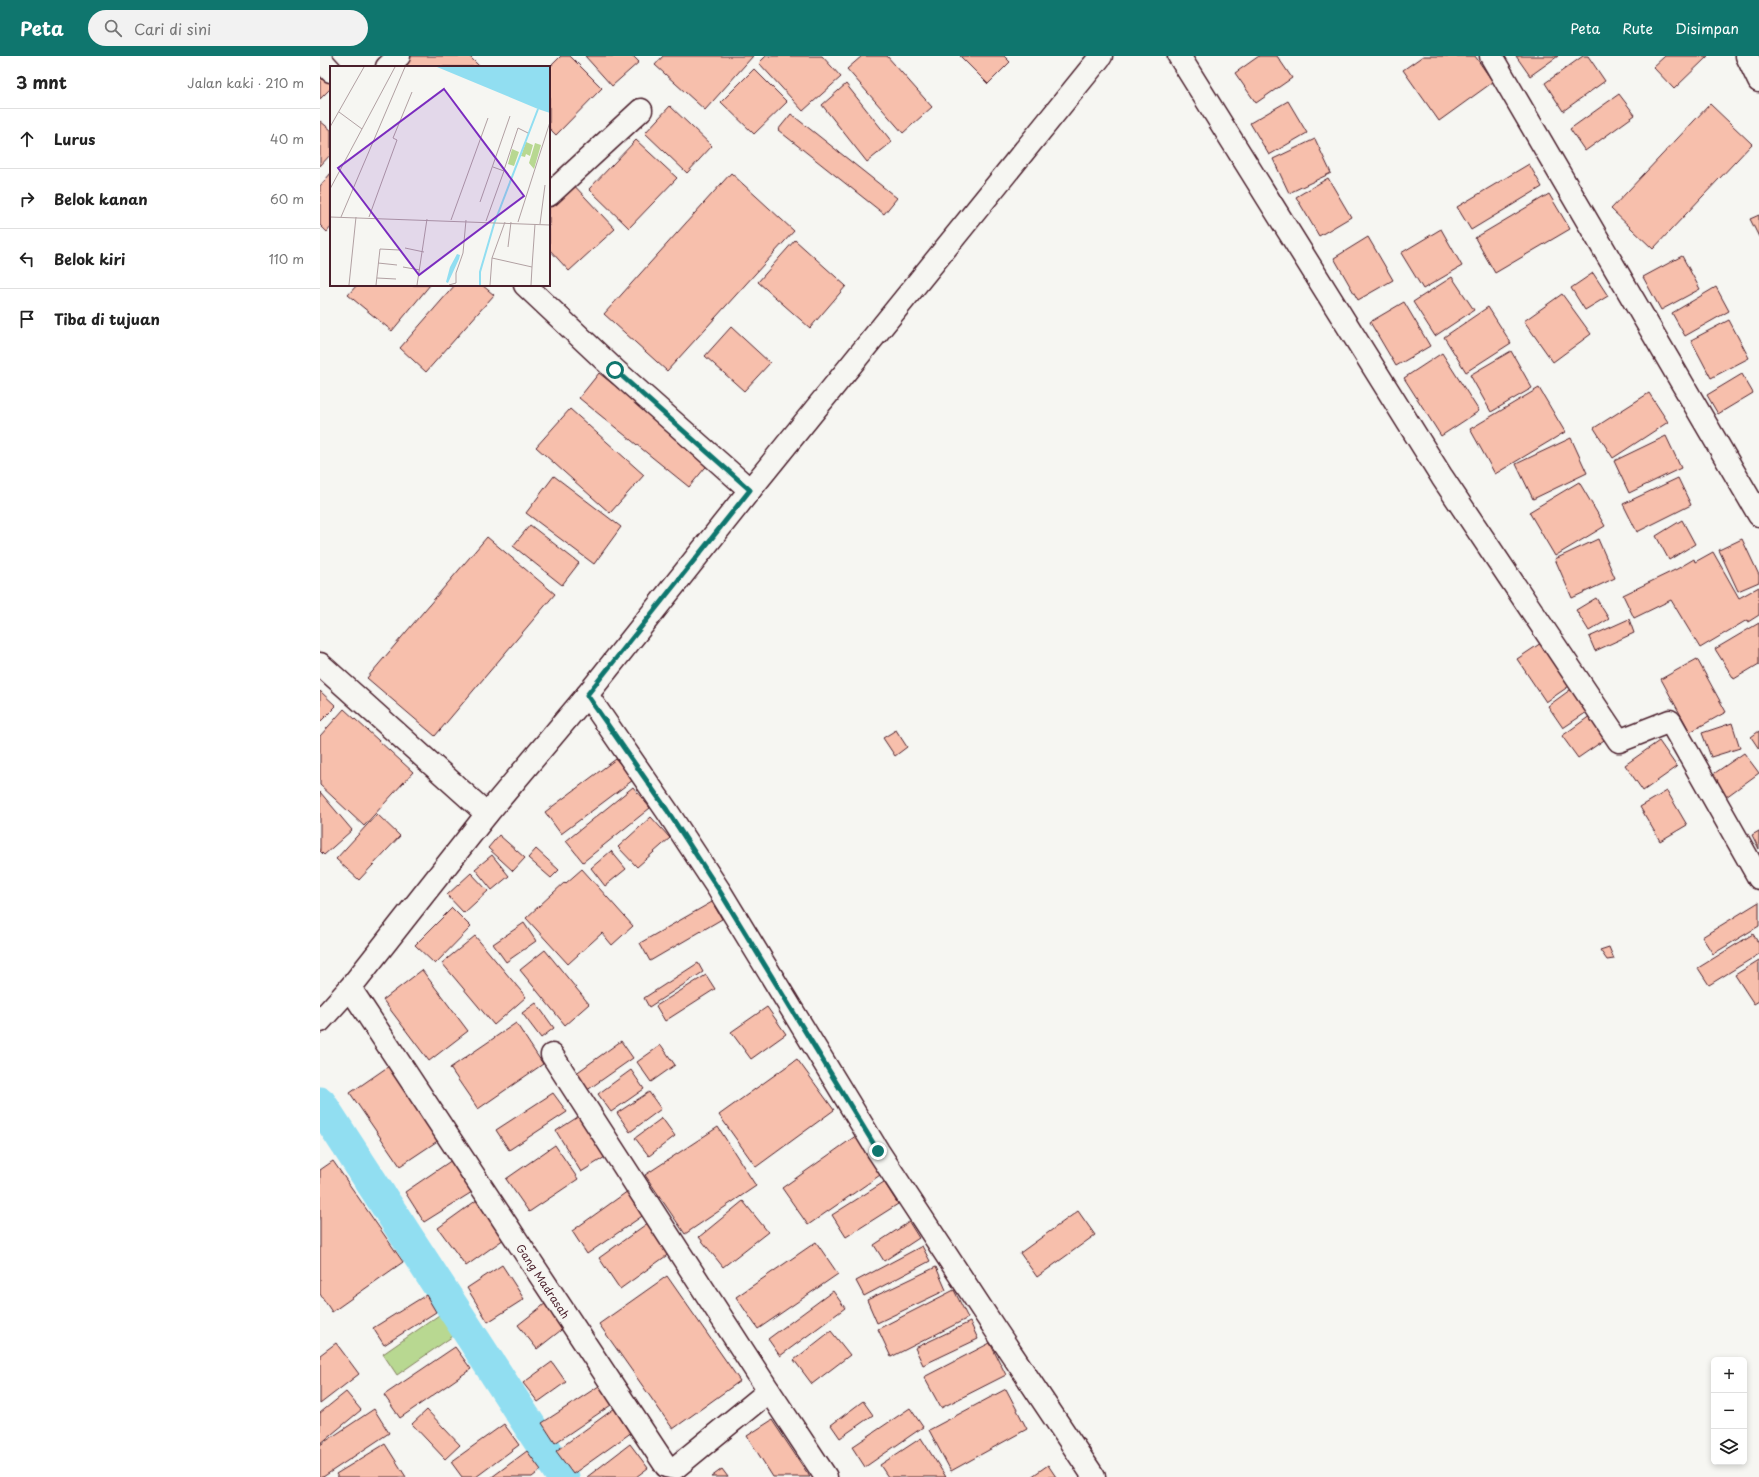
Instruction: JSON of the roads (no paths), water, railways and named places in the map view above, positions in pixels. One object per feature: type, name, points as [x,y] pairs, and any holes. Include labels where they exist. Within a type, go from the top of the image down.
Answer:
[{"type":"street","points":[[388,66],[399,56]]},
{"type":"street","points":[[320,1021],[350,988],[487,814],[587,695],[750,490],[1102,56]]},
{"type":"street","points":[[1179,56],[1442,478],[1619,741],[1670,721],[1759,878]]},
{"type":"street","points":[[1491,56],[1759,515]]},
{"type":"street","points":[[1746,56],[1759,81]]},
{"type":"street","points":[[320,59],[330,70]]},
{"type":"street","points":[[550,194],[641,110]]},
{"type":"street","points":[[526,286],[615,370],[750,490]]},
{"type":"street","points":[[320,664],[487,814]]},
{"type":"street","points":[[587,695],[667,810],[719,890],[878,1151],[1094,1477]]},
{"type":"street","name":"Gang Madrasah","points":[[350,988],[666,1466],[678,1472],[769,1392]]},
{"type":"street","points":[[552,1055],[769,1392],[826,1477]]},
{"type":"waterway","points":[[320,1103],[563,1477]]}]
